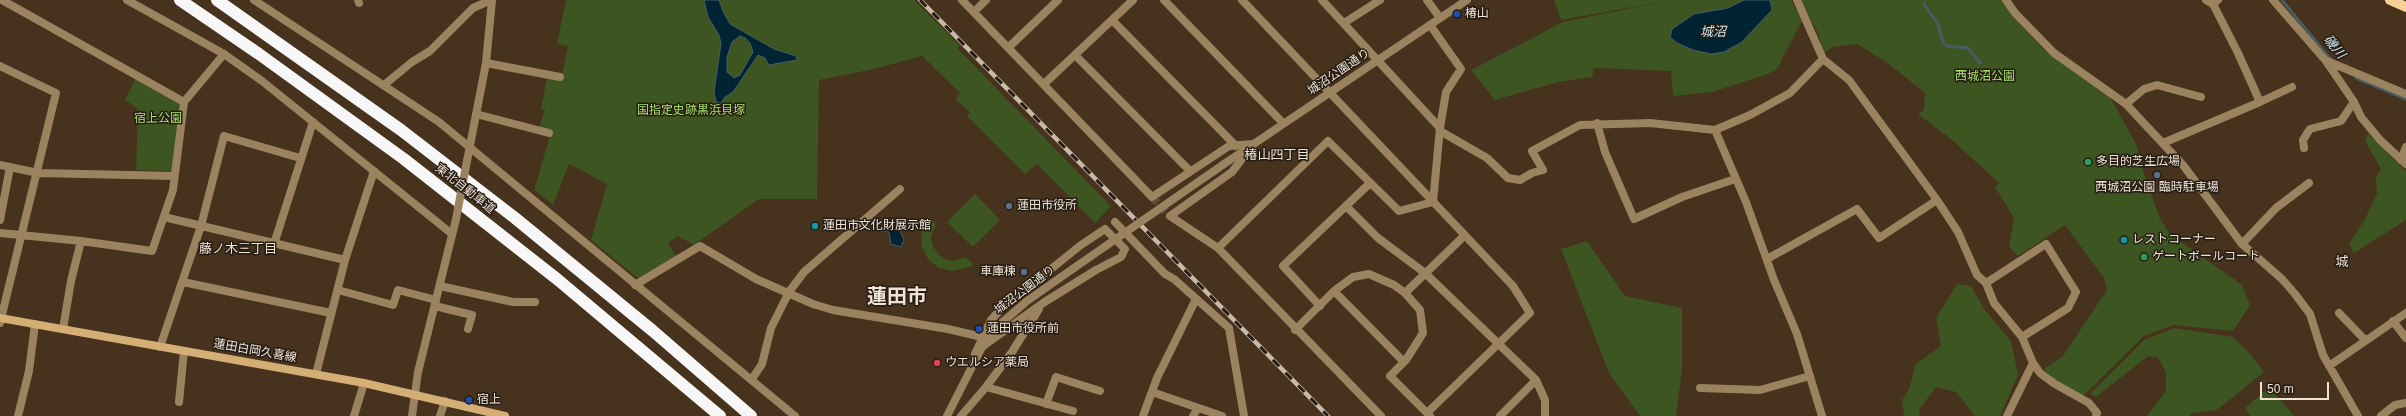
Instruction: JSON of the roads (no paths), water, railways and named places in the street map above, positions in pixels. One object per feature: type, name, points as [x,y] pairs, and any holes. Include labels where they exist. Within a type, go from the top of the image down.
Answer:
[{"type":"highway","name":"東北自動車道","points":[[180,0],[259,54],[410,164],[557,279],[720,416]]},
{"type":"highway","name":"東北自動車道","points":[[217,0],[401,130],[509,214],[653,330],[751,416]]},
{"type":"main road","points":[[2390,0],[2406,7]]},
{"type":"main road","name":"蓮田白岡久喜線","points":[[0,320],[35,324],[364,383],[415,393],[489,414],[505,416]]},
{"type":"street","points":[[2,0],[184,102]]},
{"type":"street","points":[[126,0],[224,54],[262,81],[452,234]]},
{"type":"street","points":[[254,0],[439,122],[634,285],[752,379],[795,416]]},
{"type":"street","points":[[384,86],[412,62],[430,51],[474,8],[492,0],[486,63],[470,147],[456,219],[418,372],[412,416]]},
{"type":"street","points":[[962,0],[1009,47],[1152,197],[1229,146],[1253,144]]},
{"type":"street","points":[[974,12],[986,0]]},
{"type":"street","points":[[1009,47],[1058,0]]},
{"type":"street","points":[[1044,84],[1133,0]]},
{"type":"street","points":[[1177,0],[1167,3],[1283,123]]},
{"type":"street","points":[[1242,0],[1513,286],[1530,313],[1428,414],[1390,376],[1404,362],[1423,333],[1420,310],[1405,293],[1369,274],[1353,277],[1334,291],[1295,330]]},
{"type":"street","points":[[1322,0],[1440,129],[1487,158],[1508,178],[1520,180],[1532,173],[1543,170],[1532,151],[1580,125],[1597,123],[1650,123],[1715,130],[1750,115],[1790,93],[1823,59]]},
{"type":"street","points":[[1344,24],[1380,0]]},
{"type":"street","points":[[1427,0],[1440,18]]},
{"type":"street","name":"城沼公園通り","points":[[947,416],[981,349],[998,326],[1012,313],[1074,268],[1283,123],[1467,0]]},
{"type":"street","points":[[1797,0],[1823,59],[1849,80],[1937,200],[1958,232],[1977,275],[1986,283],[1994,303],[2022,337],[2033,363],[2040,373],[2055,384],[2089,403],[2098,413],[2096,416]]},
{"type":"street","points":[[2006,0],[2015,13],[2054,54],[2126,104],[2183,165],[2242,244],[2282,279],[2310,314],[2316,335],[2329,366],[2358,416]]},
{"type":"street","points":[[2273,0],[2326,61],[2354,102],[2361,117],[2403,162]]},
{"type":"street","points":[[2212,1],[2260,102]]},
{"type":"street","points":[[1112,20],[1236,146]]},
{"type":"street","points":[[1430,25],[1461,70],[1446,92],[1440,129],[1433,202]]},
{"type":"street","points":[[0,233],[81,241],[152,251],[173,190],[184,102],[224,54]]},
{"type":"street","points":[[1075,55],[1190,171]]},
{"type":"street","points":[[2326,61],[2406,94]]},
{"type":"street","points":[[486,63],[560,77]]},
{"type":"street","points":[[0,66],[56,93],[23,236],[0,320]]},
{"type":"street","points":[[2126,104],[2144,89],[2157,85],[2201,97]]},
{"type":"street","points":[[2163,143],[2292,88]]},
{"type":"street","points":[[2304,148],[2303,140],[2310,129],[2341,121],[2354,102]]},
{"type":"street","points":[[476,114],[549,133]]},
{"type":"street","points":[[274,244],[300,158],[313,122]]},
{"type":"street","points":[[1597,123],[1605,152],[1634,219],[1682,197],[1734,179]]},
{"type":"street","points":[[1715,130],[1734,179],[1746,202],[1797,334],[1822,416]]},
{"type":"street","points":[[160,346],[183,282],[200,226],[224,136],[300,158]]},
{"type":"street","points":[[1218,248],[1328,141],[1369,184],[1399,211],[1433,202]]},
{"type":"street","points":[[1253,144],[1232,172],[1170,216],[1218,248],[1295,330],[1381,416]]},
{"type":"street","points":[[2403,162],[2406,147]]},
{"type":"street","points":[[0,165],[38,173],[174,176]]},
{"type":"street","points":[[0,220],[10,167]]},
{"type":"street","points":[[316,374],[346,260],[374,171]]},
{"type":"street","points":[[2242,244],[2276,208],[2309,183]]},
{"type":"street","points":[[1320,306],[1283,266],[1369,184]]},
{"type":"street","points":[[752,379],[762,364],[771,328],[789,292],[804,272],[900,189]]},
{"type":"street","points":[[1767,259],[1857,209],[1878,238],[1937,200]]},
{"type":"street","points":[[1346,206],[1378,238],[1425,273],[1536,380],[1545,400],[1545,416]]},
{"type":"street","points":[[164,217],[346,260]]},
{"type":"street","points":[[1116,222],[1165,274],[1229,328],[1244,416]]},
{"type":"street","points":[[970,370],[982,337],[991,320],[1006,305],[1105,229],[1125,249],[1121,257],[1096,270],[1043,303],[981,349]]},
{"type":"street","points":[[1405,293],[1464,236]]},
{"type":"street","points":[[63,329],[70,281],[81,241]]},
{"type":"street","points":[[1986,283],[2046,244],[2076,292],[2068,308],[2022,337]]},
{"type":"street","points":[[634,285],[700,246],[756,279],[833,310],[948,329],[982,337]]},
{"type":"street","points":[[183,282],[331,313]]},
{"type":"street","points":[[440,286],[513,302],[535,302]]},
{"type":"street","points":[[338,290],[393,305],[398,290],[472,315],[468,329]]},
{"type":"street","points":[[1334,291],[1404,362]]},
{"type":"street","points":[[1142,416],[1196,299]]},
{"type":"street","points":[[961,416],[986,387],[1043,303]]},
{"type":"street","points":[[2329,366],[2406,313]]},
{"type":"street","points":[[2339,314],[2365,340]]},
{"type":"street","points":[[2394,321],[2406,338]]},
{"type":"street","points":[[18,416],[29,371],[35,324]]},
{"type":"street","points":[[178,402],[184,351]]},
{"type":"street","points":[[2007,416],[2033,363]]},
{"type":"street","points":[[1700,388],[1760,390],[1810,376]]},
{"type":"street","points":[[1046,404],[1056,377],[1100,391]]},
{"type":"street","points":[[1500,416],[1536,380]]},
{"type":"street","points":[[354,416],[364,383]]},
{"type":"street","points":[[986,387],[1073,411]]},
{"type":"street","points":[[1152,392],[1222,416]]},
{"type":"street","points":[[440,416],[445,401]]},
{"type":"street","points":[[2381,416],[2395,405],[2406,403]]},
{"type":"street","points":[[1193,416],[1198,408]]},
{"type":"water","points":[[704,0],[719,0],[730,24],[774,49],[796,56],[797,60],[769,65],[765,58],[758,55],[733,92],[725,97],[721,103],[716,102],[714,92],[721,44],[719,35],[708,17]],"holes":[[[740,36],[745,38],[750,43],[753,52],[740,75],[734,78],[727,72],[727,57],[732,42]]]},
{"type":"water","name":"城沼","points":[[1744,0],[1770,0],[1772,10],[1742,42],[1724,52],[1711,54],[1693,50],[1677,43],[1670,37],[1672,29],[1694,14],[1728,8]]},
{"type":"water","points":[[883,225],[898,226],[904,240],[901,247],[891,244],[889,232],[880,231],[880,227]]},
{"type":"waterway","name":"磯川","points":[[2282,0],[2331,60]]},
{"type":"waterway","points":[[1924,4],[1938,24],[1943,42],[1947,46],[1968,48],[1980,63]]},
{"type":"waterway","name":"磯川","points":[[2356,78],[2406,99]]},
{"type":"tunnel","points":[[1152,197],[1170,216]]},
{"type":"railway","points":[[920,0],[1328,416]]},
{"type":"place","name":"椿山","points":[[1457,14]]},
{"type":"place","name":"多目的芝生広場","points":[[2088,162]]},
{"type":"place","name":"西城沼公園 臨時駐車場","points":[[2157,175]]},
{"type":"place","name":"蓮田市役所","points":[[1009,206]]},
{"type":"place","name":"蓮田市文化財展示館","points":[[815,226]]},
{"type":"place","name":"レストコーナー","points":[[2124,240]]},
{"type":"place","name":"ゲートボールコート","points":[[2144,257]]},
{"type":"place","name":"車庫棟","points":[[1024,272]]},
{"type":"place","name":"蓮田市役所前","points":[[979,329]]},
{"type":"place","name":"ウエルシア薬局","points":[[937,363]]},
{"type":"place","name":"宿上","points":[[469,400]]},
{"type":"district","name":"椿山四丁目","points":[[1277,155]]},
{"type":"district","name":"藤ノ木三丁目","points":[[238,249]]},
{"type":"district","name":"城","points":[[2342,262]]},
{"type":"district","name":"蓮田市","points":[[897,297]]},
{"type":"park label","name":"西城沼公園","points":[[1985,77]]},
{"type":"park label","name":"国指定史跡黒浜貝塚","points":[[691,111]]},
{"type":"park label","name":"宿上公園","points":[[158,119]]}]
